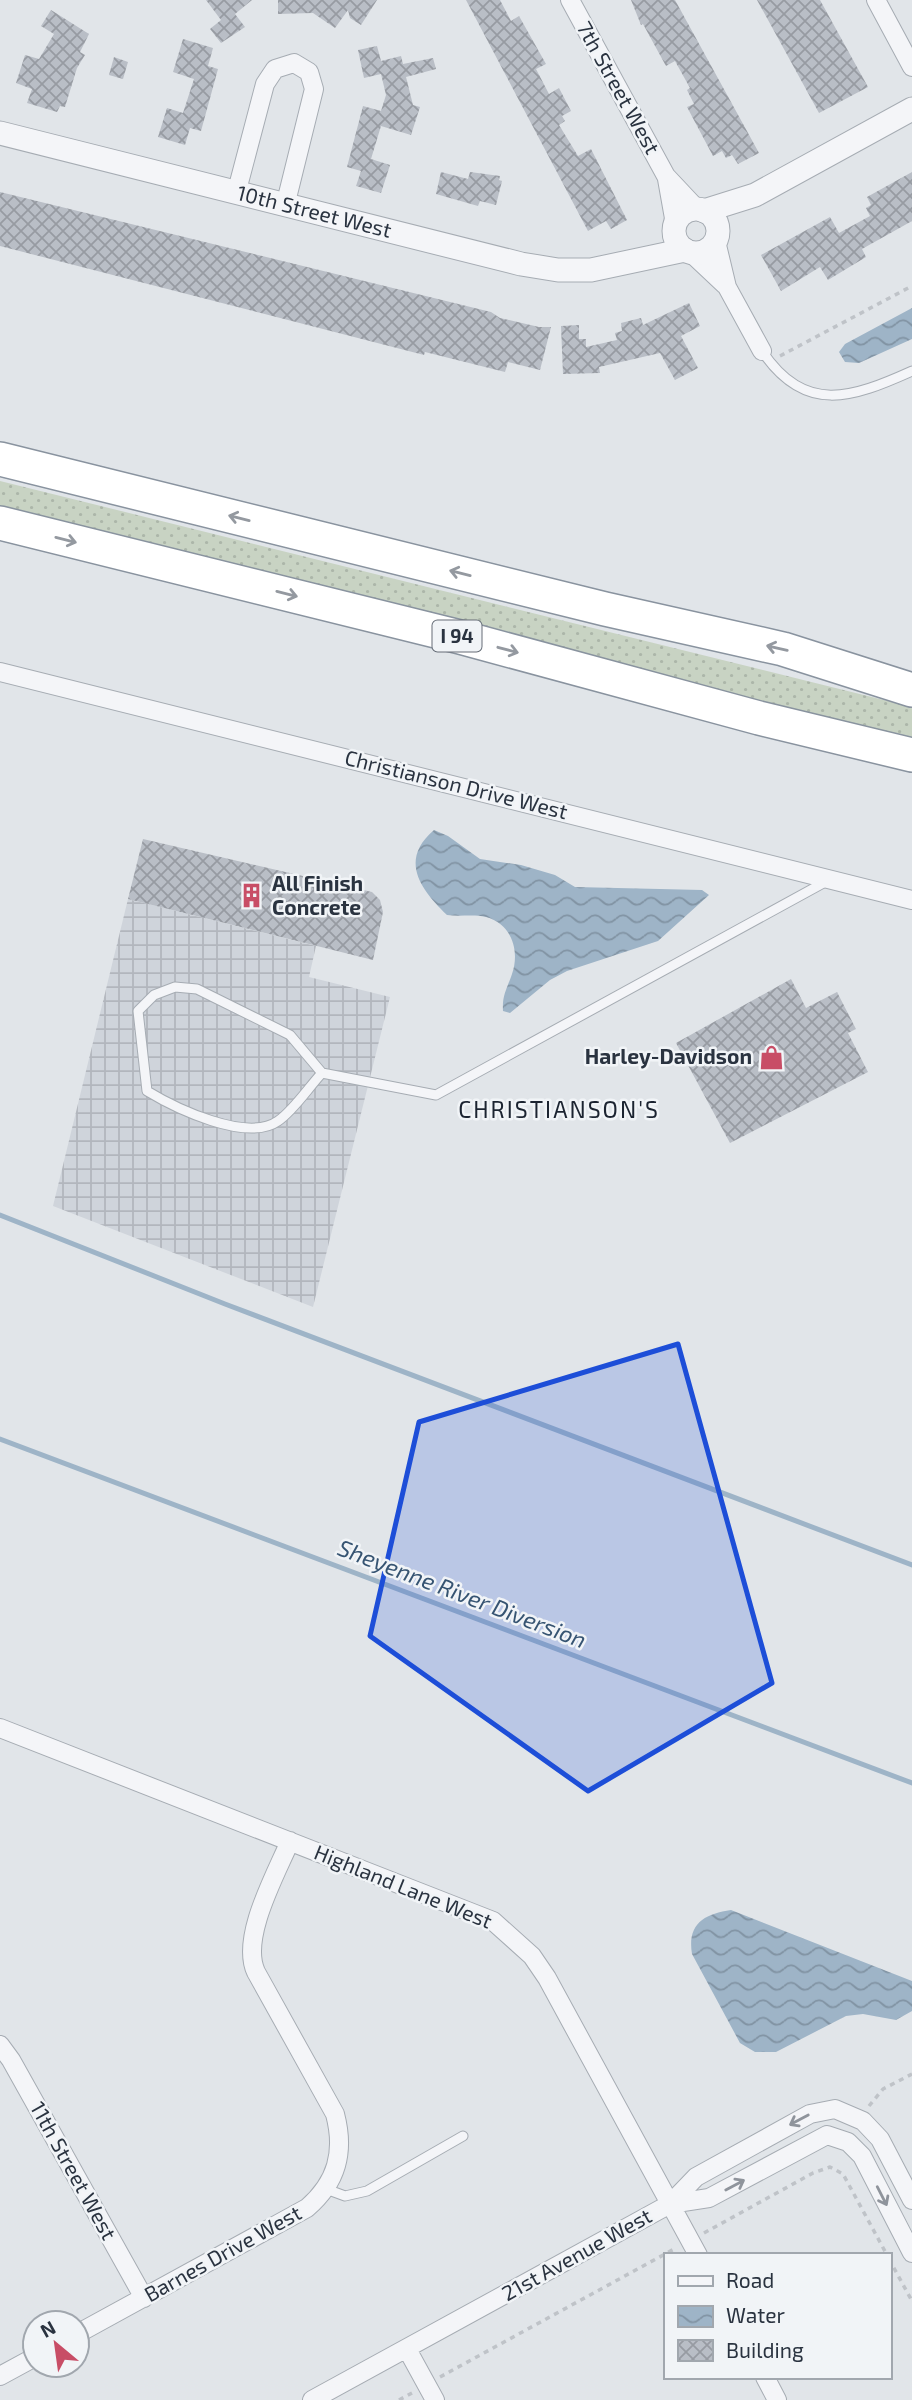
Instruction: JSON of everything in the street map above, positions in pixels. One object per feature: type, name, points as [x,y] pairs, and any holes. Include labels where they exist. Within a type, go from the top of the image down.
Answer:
[{"type":"highway","points":[[0,459],[821,660],[912,690]]},
{"type":"highway","name":"I 94","points":[[0,523],[460,637],[759,718],[912,755]]},
{"type":"highway","points":[[821,660],[912,667]]},
{"type":"highway","points":[[759,718],[912,775]]},
{"type":"street","name":"7th Street West","points":[[570,0],[666,176],[681,240]]},
{"type":"street","points":[[876,0],[912,67]]},
{"type":"street","points":[[236,194],[265,84],[275,69],[293,63],[309,72],[314,89],[285,206]]},
{"type":"street","points":[[681,240],[684,213],[755,195],[912,109]]},
{"type":"street","name":"10th Street West","points":[[0,133],[236,194],[558,270],[591,270],[631,261],[681,240]]},
{"type":"street","name":"7th Street West","points":[[666,176],[701,210]]},
{"type":"street","points":[[681,240],[706,251],[755,195]]},
{"type":"street","points":[[701,210],[715,220],[727,287]]},
{"type":"street","points":[[681,240],[727,287],[765,357]]},
{"type":"street","name":"Christianson Drive West","points":[[0,672],[912,900]]},
{"type":"street","name":"Highland Lane West","points":[[0,1728],[469,1910],[492,1922],[515,1939],[547,1978],[670,2204]]},
{"type":"street","name":"Barnes Drive West","points":[[91,2326],[307,2208],[326,2189],[340,2157],[341,2140],[335,2114],[256,1972],[250,1954],[253,1933],[289,1841]]},
{"type":"street","name":"11th Street West","points":[[0,2045],[11,2060],[144,2298]]},
{"type":"street","points":[[694,2247],[670,2204],[696,2177],[810,2114],[835,2109],[863,2121],[880,2140],[912,2200]]},
{"type":"street","name":"21st Avenue West","points":[[313,2400],[670,2204],[709,2198],[827,2135],[848,2142],[862,2156],[894,2220]]},
{"type":"street","points":[[912,2210],[894,2220],[912,2253]]},
{"type":"street","points":[[407,2348],[431,2392]]},
{"type":"street","points":[[0,2376],[21,2365]]},
{"type":"street","points":[[766,2379],[777,2400]]},
{"type":"lane","points":[[765,357],[789,383],[804,391],[839,397],[858,393],[912,371]]},
{"type":"lane","points":[[322,1073],[277,1122],[242,1129],[173,1107],[147,1091],[138,1011],[154,995],[175,987],[197,989],[290,1035],[322,1073],[436,1095],[831,879]]},
{"type":"lane","points":[[326,2189],[345,2196],[367,2191],[463,2136]]},
{"type":"path","points":[[765,357],[912,285]]},
{"type":"path","points":[[863,2121],[873,2098],[912,2074]]},
{"type":"path","points":[[694,2247],[813,2172],[830,2166],[843,2174],[886,2253]]},
{"type":"path","points":[[891,2263],[912,2301]]},
{"type":"path","points":[[399,2400],[431,2392],[664,2264]]},
{"type":"highlighted area","points":[[678,1344],[772,1683],[588,1791],[370,1636],[419,1422]]},
{"type":"shaded area","points":[[128,899],[316,946],[309,977],[390,997],[313,1307],[53,1206]]},
{"type":"green space","points":[[0,481],[912,707],[912,740],[0,512]]},
{"type":"water","points":[[912,308],[912,339],[859,363],[845,362],[839,352],[845,344]]},
{"type":"water","points":[[434,830],[448,836],[480,859],[521,865],[555,875],[575,887],[702,890],[709,895],[658,941],[567,971],[550,980],[510,1013],[503,1011],[504,996],[515,956],[508,932],[486,917],[447,915],[429,895],[417,874],[417,852]]},
{"type":"water","points":[[731,1910],[912,1981],[912,2011],[896,2020],[863,2014],[846,2016],[776,2052],[755,2052],[740,2043],[692,1954],[692,1935],[700,1922],[713,1914]]},
{"type":"building","points":[[206,0],[252,0],[235,14],[245,27],[221,43],[210,29],[221,20]]},
{"type":"building","points":[[278,0],[377,0],[361,25],[350,18],[348,10],[335,28],[313,13],[278,14]]},
{"type":"building","points":[[466,0],[500,0],[511,21],[519,16],[546,64],[536,69],[549,94],[559,88],[571,111],[562,116],[565,121],[559,125],[578,156],[591,149],[627,220],[611,229],[606,221],[588,231]]},
{"type":"building","points":[[631,0],[675,0],[759,153],[738,164],[732,155],[726,158],[722,151],[713,156],[687,107],[694,104],[687,90],[690,88],[675,61],[666,66],[643,24],[641,25]]},
{"type":"building","points":[[757,0],[820,0],[868,87],[819,113]]},
{"type":"building","points":[[51,10],[89,34],[80,52],[85,55],[77,68],[65,107],[60,106],[57,112],[27,103],[32,89],[16,83],[25,55],[39,59],[54,34],[41,26]]},
{"type":"building","points":[[183,39],[213,48],[208,66],[218,69],[201,131],[190,128],[185,145],[158,137],[167,108],[183,113],[194,79],[173,72]]},
{"type":"building","points":[[377,46],[381,61],[401,56],[403,64],[433,58],[436,69],[406,77],[413,105],[420,107],[411,135],[381,126],[371,159],[390,165],[381,193],[356,186],[361,171],[347,167],[363,106],[381,111],[386,95],[381,74],[364,78],[358,50]]},
{"type":"building","points":[[114,57],[128,62],[123,79],[109,75]]},
{"type":"building","points":[[441,172],[468,179],[470,172],[500,176],[499,180],[502,181],[496,205],[480,201],[478,206],[436,194]]},
{"type":"building","points":[[912,172],[912,221],[862,249],[866,257],[828,280],[820,267],[781,291],[761,255],[830,217],[839,233],[870,216],[866,208],[871,205],[867,197]]},
{"type":"building","points":[[0,192],[491,312],[500,318],[551,327],[540,370],[508,362],[505,372],[425,352],[424,355],[0,246]]},
{"type":"building","points":[[689,303],[700,326],[681,336],[698,368],[675,380],[660,353],[599,367],[600,373],[563,374],[561,326],[579,325],[579,339],[586,339],[586,347],[617,340],[615,333],[622,331],[621,323],[641,318],[643,325]]},
{"type":"building","name":"All Finish Concrete","points":[[143,839],[372,892],[380,900],[383,912],[373,960],[128,899]]},
{"type":"building","name":"Harley-Davidson","points":[[791,979],[806,1008],[837,992],[856,1029],[848,1033],[868,1072],[730,1143],[676,1043]]},
{"type":"waterway","points":[[0,1215],[225,1304],[912,1565]]},
{"type":"waterway","name":"Sheyenne River Diversion","points":[[0,1439],[912,1783]]},
{"type":"place","name":"All Finish Concrete","points":[[252,896]]},
{"type":"place","name":"Harley-Davidson","points":[[772,1057]]},
{"type":"district","name":"CHRISTIANSON'S","points":[[559,1110]]}]
